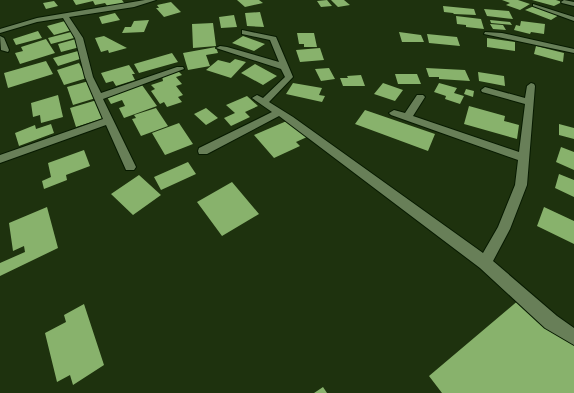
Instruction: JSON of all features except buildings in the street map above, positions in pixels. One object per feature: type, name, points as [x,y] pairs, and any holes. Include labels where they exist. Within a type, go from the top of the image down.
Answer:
[{"type":"street","points":[[0,31],[29,21],[128,3],[153,0]]},
{"type":"street","points":[[564,2],[574,4]]},
{"type":"street","points":[[125,12],[128,3]]},
{"type":"street","points":[[535,5],[574,19]]},
{"type":"street","points":[[65,15],[79,38],[89,76],[130,166]]},
{"type":"street","points":[[245,32],[273,40],[289,78],[260,100],[280,112],[485,263],[551,322],[574,337]]},
{"type":"street","points":[[488,34],[502,35],[574,51]]},
{"type":"street","points":[[0,38],[5,50]]},
{"type":"street","points":[[220,48],[228,49],[285,67]]},
{"type":"street","points":[[99,97],[136,85],[143,80],[180,69]]},
{"type":"street","points":[[485,263],[504,229],[521,185],[531,86]]},
{"type":"street","points":[[485,90],[529,102]]},
{"type":"street","points":[[407,118],[420,97]]},
{"type":"street","points":[[203,151],[280,112]]},
{"type":"street","points":[[394,113],[524,158]]},
{"type":"street","points":[[0,159],[110,120]]}]
